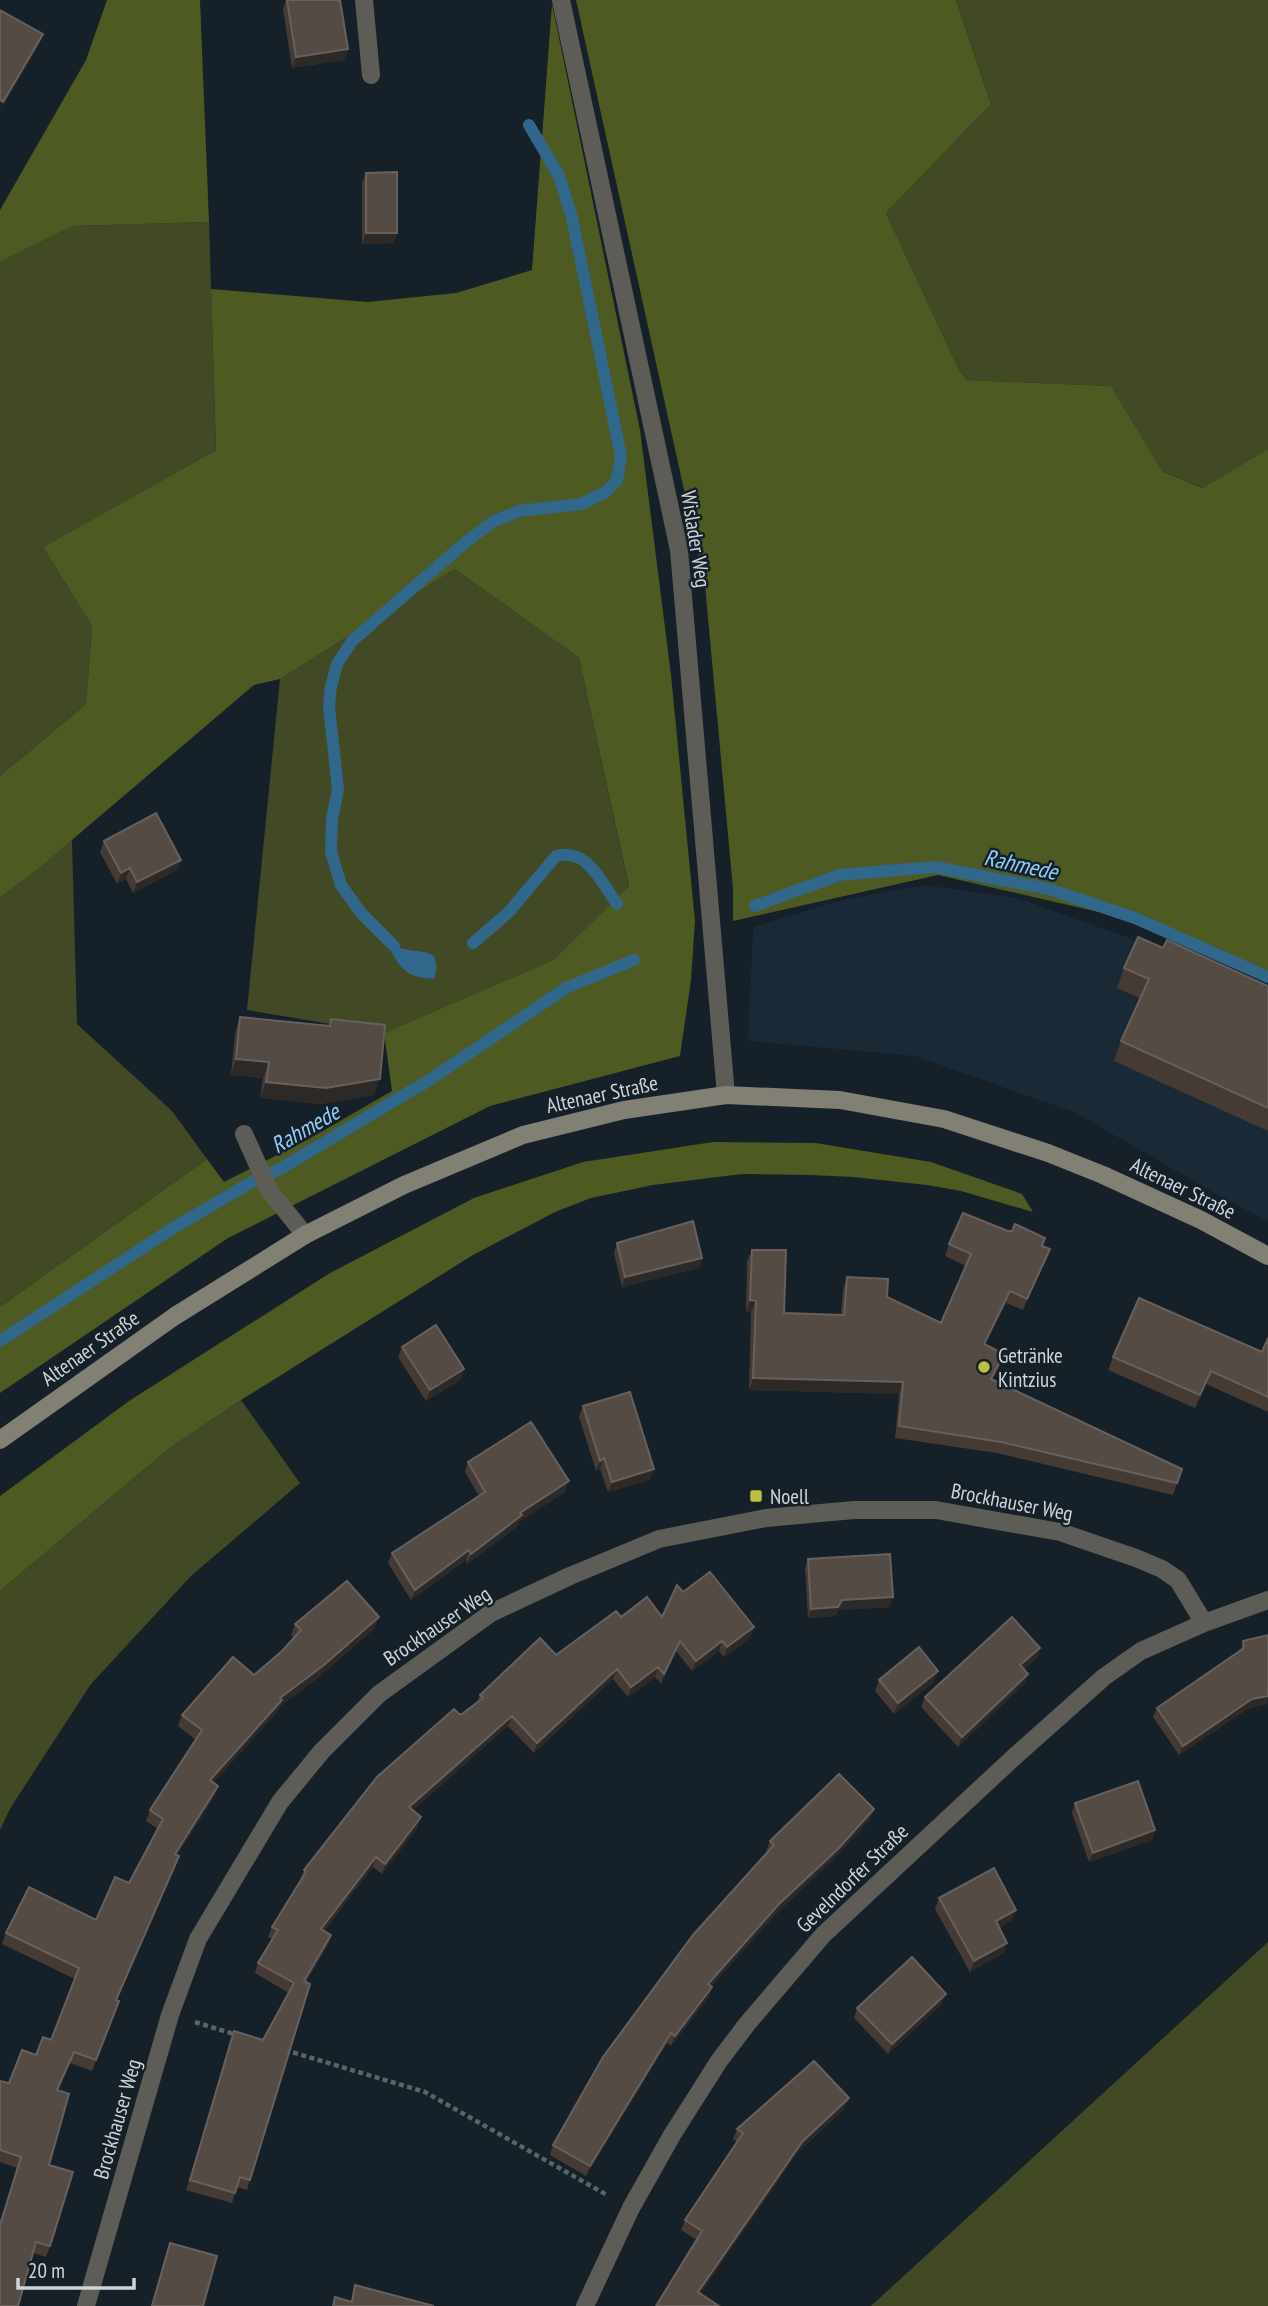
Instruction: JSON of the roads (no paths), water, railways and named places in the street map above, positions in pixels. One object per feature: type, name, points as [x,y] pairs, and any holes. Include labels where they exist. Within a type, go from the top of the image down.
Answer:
[{"type":"main road","name":"Altenaer Straße","points":[[0,1440],[175,1316],[305,1235],[404,1185],[523,1135],[624,1110],[726,1095],[840,1100],[944,1119],[1048,1153],[1103,1175],[1200,1220],[1268,1256]]},
{"type":"street","points":[[363,0],[371,75]]},
{"type":"street","name":"Wislader Weg","points":[[561,0],[679,550],[726,1095]]},
{"type":"street","points":[[244,1134],[269,1189],[305,1235]]},
{"type":"street","name":"Brockhauser Weg","points":[[86,2306],[170,2015],[198,1939],[280,1802],[322,1751],[379,1694],[491,1613],[659,1539],[766,1518],[854,1510],[936,1510],[1060,1532],[1136,1558],[1162,1569],[1178,1580],[1204,1623]]},
{"type":"street","name":"Gevelndorfer Straße","points":[[585,2306],[631,2208],[672,2135],[747,2024],[823,1936],[1104,1677],[1141,1651],[1204,1623],[1268,1600]]},
{"type":"water","points":[[394,946],[434,956],[437,967],[434,979],[420,977],[405,970],[392,954]]},
{"type":"waterway","points":[[394,946],[361,913],[341,885],[331,852],[332,819],[338,789],[329,707],[337,664],[352,641],[467,541],[494,521],[519,511],[581,504],[606,492],[617,480],[621,456],[572,218],[559,176],[529,125]]},
{"type":"waterway","points":[[473,943],[509,912],[556,856],[577,857],[585,862],[617,904]]},
{"type":"waterway","name":"Rahmede","points":[[755,906],[839,875],[935,867],[1049,889],[1135,918],[1268,977]]},
{"type":"waterway","name":"Rahmede","points":[[0,1341],[170,1230],[250,1183],[280,1169],[431,1079],[566,988],[634,960]]},
{"type":"place","name":"Getränke Kintzius","points":[[984,1367]]},
{"type":"place","name":"Noell","points":[[756,1496]]}]
